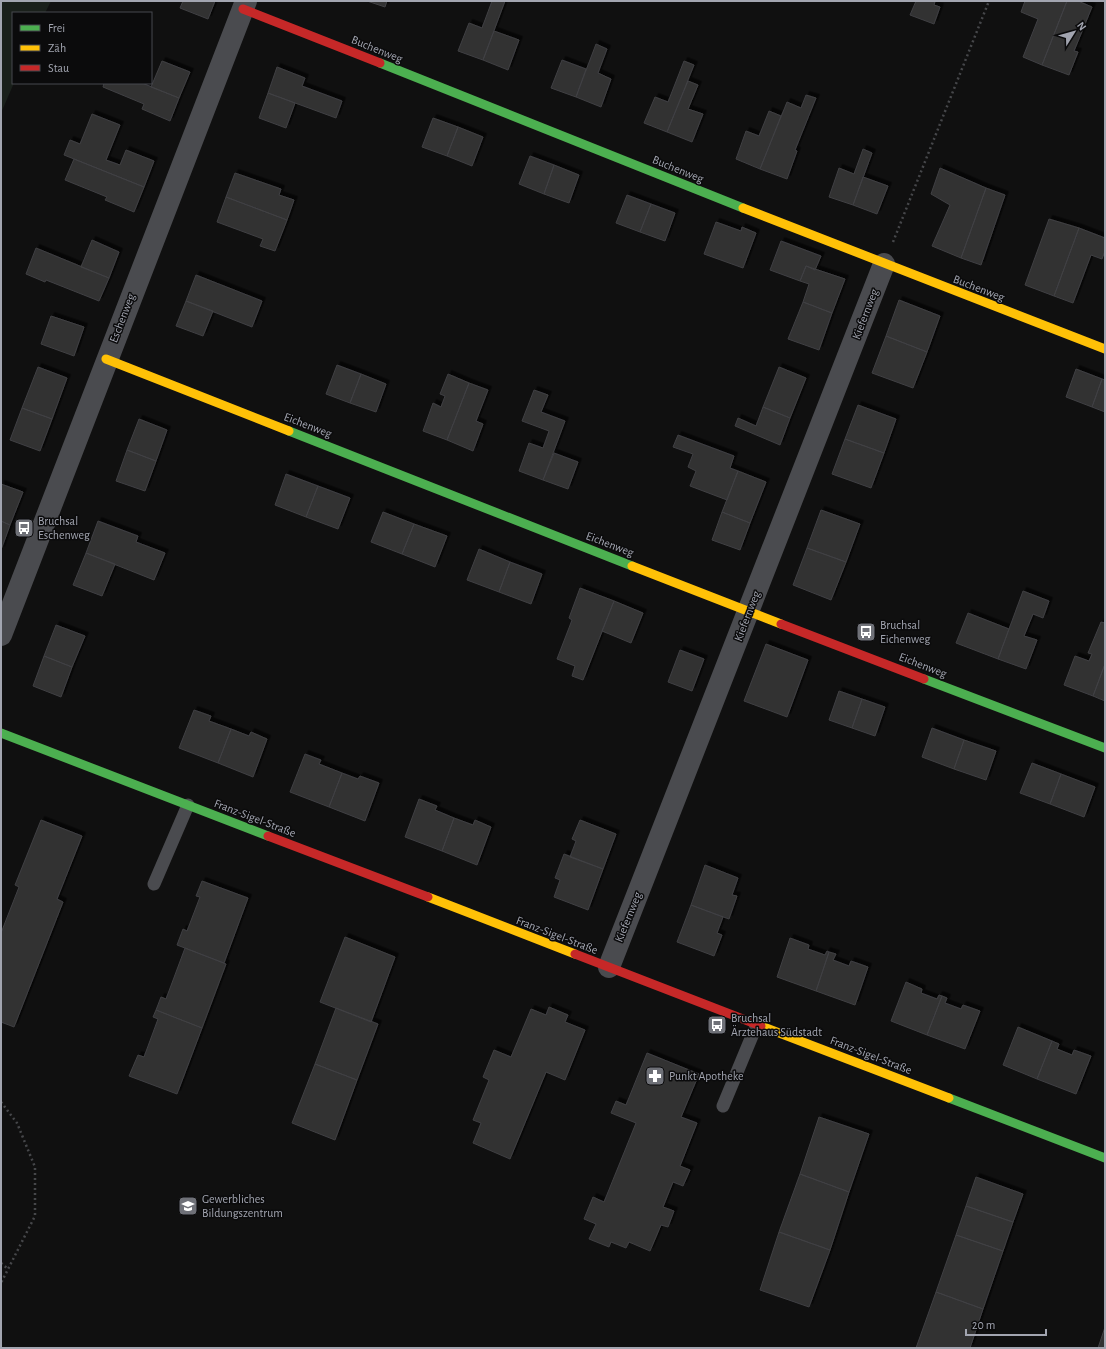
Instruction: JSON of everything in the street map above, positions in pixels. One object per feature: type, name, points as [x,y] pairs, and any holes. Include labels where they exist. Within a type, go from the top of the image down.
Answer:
[{"type":"street","name":"Buchenweg","points":[[244,5],[884,264],[1105,349]]},
{"type":"street","name":"Eschenweg","points":[[1,635],[106,359],[244,5]]},
{"type":"street","name":"Kiefernweg","points":[[608,967],[749,612],[884,264]]},
{"type":"street","name":"Eichenweg","points":[[106,359],[749,612],[1105,748]]},
{"type":"street","name":"Franz-Sigel-Straße","points":[[1,733],[1105,1158]]},
{"type":"lane","points":[[154,884],[188,805]]},
{"type":"lane","points":[[724,1106],[757,1024]]},
{"type":"path","points":[[884,264],[989,1]]},
{"type":"path","points":[[1,1102],[17,1123],[35,1167],[34,1216],[1,1283]]},
{"type":"path","points":[[1,1263],[8,1269]]},
{"type":"shaded area","points":[[1,1],[51,1],[46,12],[12,12],[12,84],[14,84],[1,113]]},
{"type":"building","points":[[183,1],[215,1],[208,19],[180,8]]},
{"type":"building","points":[[367,1],[387,1],[385,7]]},
{"type":"building","points":[[492,1],[505,1],[483,60],[458,51],[469,23],[482,28]]},
{"type":"building","points":[[916,1],[935,1],[934,5],[940,7],[934,24],[910,15]]},
{"type":"building","points":[[1025,1],[1067,1],[1042,65],[1023,57],[1038,19],[1021,12]]},
{"type":"building","points":[[1067,1],[1078,1],[1092,7],[1074,51],[1078,52],[1069,75],[1042,65]]},
{"type":"building","points":[[494,31],[519,40],[508,70],[483,60]]},
{"type":"building","points":[[596,44],[607,49],[598,73],[611,79],[601,107],[576,97]]},
{"type":"building","points":[[562,60],[586,69],[576,97],[551,88]]},
{"type":"building","points":[[162,61],[190,72],[179,98],[151,87]]},
{"type":"building","points":[[684,61],[694,65],[667,132],[644,123],[655,97],[668,102]]},
{"type":"building","points":[[277,67],[305,78],[302,86],[342,101],[336,118],[268,93]]},
{"type":"building","points":[[688,81],[698,85],[688,109],[703,114],[692,142],[667,132]]},
{"type":"building","points":[[104,84],[144,84],[179,98],[170,121],[142,109],[144,104],[103,87]]},
{"type":"building","points":[[268,93],[295,103],[286,128],[259,118]]},
{"type":"building","points":[[806,95],[816,98],[795,150],[797,151],[787,179],[760,169],[787,102],[801,108]]},
{"type":"building","points":[[769,111],[781,116],[760,169],[736,159],[746,131],[759,136]]},
{"type":"building","points":[[92,114],[120,125],[106,160],[120,165],[126,150],[154,161],[144,187],[64,155],[70,140],[80,144]]},
{"type":"building","points":[[433,118],[458,127],[447,156],[422,147]]},
{"type":"building","points":[[458,127],[483,137],[472,166],[447,156]]},
{"type":"building","points":[[863,149],[872,153],[853,205],[829,197],[839,168],[854,174]]},
{"type":"building","points":[[530,156],[554,165],[544,194],[519,184]]},
{"type":"building","points":[[74,159],[144,187],[134,212],[105,200],[107,197],[65,180]]},
{"type":"building","points":[[554,165],[579,175],[569,203],[544,194]]},
{"type":"building","points":[[940,168],[986,188],[961,258],[932,246],[950,205],[931,194]]},
{"type":"building","points":[[235,173],[281,189],[279,195],[294,200],[287,220],[226,197]]},
{"type":"building","points":[[863,177],[888,186],[877,214],[853,205]]},
{"type":"building","points":[[986,188],[1005,195],[981,265],[961,258]]},
{"type":"building","points":[[627,195],[651,204],[640,232],[616,223]]},
{"type":"building","points":[[226,197],[287,220],[275,251],[260,246],[263,239],[217,222]]},
{"type":"building","points":[[651,204],[675,213],[665,241],[640,232]]},
{"type":"building","points":[[1049,219],[1079,228],[1054,296],[1025,285]]},
{"type":"building","points":[[716,222],[741,231],[742,227],[756,233],[743,268],[704,254]]},
{"type":"building","points":[[1079,228],[1105,238],[1105,251],[1102,259],[1091,255],[1073,303],[1054,296]]},
{"type":"building","points":[[92,240],[119,252],[109,278],[81,267]]},
{"type":"building","points":[[781,241],[821,256],[815,270],[806,266],[800,281],[770,270]]},
{"type":"building","points":[[36,248],[109,278],[99,301],[46,280],[45,282],[26,274]]},
{"type":"building","points":[[806,266],[845,279],[832,313],[803,302],[809,284],[800,281]]},
{"type":"building","points":[[196,275],[262,301],[252,327],[186,301]]},
{"type":"building","points":[[899,300],[940,316],[927,352],[886,336]]},
{"type":"building","points":[[186,301],[213,311],[203,336],[176,326]]},
{"type":"building","points":[[803,302],[832,313],[819,350],[788,339]]},
{"type":"building","points":[[51,316],[84,327],[74,356],[41,344]]},
{"type":"building","points":[[886,336],[927,352],[913,388],[872,373]]},
{"type":"building","points":[[337,365],[361,374],[350,403],[326,394]]},
{"type":"building","points":[[38,367],[67,378],[52,419],[22,408]]},
{"type":"building","points":[[779,367],[806,378],[790,418],[763,407]]},
{"type":"building","points":[[1076,369],[1102,379],[1092,407],[1066,397]]},
{"type":"building","points":[[361,374],[386,384],[376,412],[350,403]]},
{"type":"building","points":[[448,374],[469,383],[447,440],[423,431],[433,403],[441,407],[445,396],[440,394]]},
{"type":"building","points":[[1102,379],[1105,380],[1105,412],[1092,407]]},
{"type":"building","points":[[469,383],[488,390],[476,421],[483,424],[473,451],[447,440]]},
{"type":"building","points":[[534,390],[548,395],[541,412],[565,421],[543,480],[519,471],[529,443],[543,448],[549,431],[522,421]]},
{"type":"building","points":[[858,405],[896,419],[884,453],[845,439]]},
{"type":"building","points":[[763,407],[790,418],[780,445],[735,426],[738,418],[756,426]]},
{"type":"building","points":[[22,408],[52,419],[40,451],[10,440]]},
{"type":"building","points":[[139,419],[167,430],[156,461],[127,450]]},
{"type":"building","points":[[678,435],[734,456],[730,468],[738,471],[727,500],[690,486],[696,471],[688,467],[693,454],[673,447]]},
{"type":"building","points":[[845,439],[884,453],[871,488],[832,474]]},
{"type":"building","points":[[127,450],[156,461],[145,491],[116,481]]},
{"type":"building","points":[[554,453],[578,462],[568,489],[543,480]]},
{"type":"building","points":[[738,471],[766,482],[750,523],[722,512]]},
{"type":"building","points":[[286,474],[318,486],[306,517],[275,505]]},
{"type":"building","points":[[1,484],[23,492],[10,525],[1,521]]},
{"type":"building","points":[[318,486],[350,498],[338,529],[306,517]]},
{"type":"building","points":[[821,510],[860,524],[846,562],[807,548]]},
{"type":"building","points":[[383,512],[414,524],[402,554],[371,542]]},
{"type":"building","points":[[722,512],[750,523],[740,550],[712,540]]},
{"type":"building","points":[[1,521],[10,525],[1,550]]},
{"type":"building","points":[[98,521],[138,536],[136,542],[165,553],[154,580],[86,553]]},
{"type":"building","points":[[414,524],[447,536],[435,567],[402,554]]},
{"type":"building","points":[[807,548],[846,562],[831,600],[793,585]]},
{"type":"building","points":[[479,549],[510,562],[499,592],[467,580]]},
{"type":"building","points":[[86,553],[115,564],[102,596],[73,585]]},
{"type":"building","points":[[510,562],[542,574],[531,604],[499,592]]},
{"type":"building","points":[[580,588],[614,601],[583,680],[572,676],[575,666],[557,659],[572,620],[569,618]]},
{"type":"building","points":[[1023,591],[1049,601],[1043,618],[1033,614],[1024,636],[1037,640],[1026,669],[998,659]]},
{"type":"building","points":[[614,601],[643,613],[631,643],[602,631]]},
{"type":"building","points":[[968,613],[1009,629],[998,659],[956,643]]},
{"type":"building","points":[[1101,622],[1105,623],[1105,664],[1093,696],[1064,685],[1075,656],[1089,661],[1092,654],[1088,653]]},
{"type":"building","points":[[56,625],[85,636],[72,667],[44,656]]},
{"type":"building","points":[[766,644],[808,660],[787,717],[744,701]]},
{"type":"building","points":[[680,650],[704,659],[692,691],[668,682]]},
{"type":"building","points":[[44,656],[72,667],[61,697],[33,686]]},
{"type":"building","points":[[1105,664],[1105,701],[1093,696]]},
{"type":"building","points":[[839,691],[862,699],[852,728],[829,720]]},
{"type":"building","points":[[862,699],[885,707],[875,736],[852,728]]},
{"type":"building","points":[[194,710],[211,716],[209,721],[231,729],[218,763],[179,748]]},
{"type":"building","points":[[932,728],[964,740],[954,769],[922,757]]},
{"type":"building","points":[[231,729],[249,736],[251,732],[267,739],[253,777],[218,763]]},
{"type":"building","points":[[964,740],[996,751],[986,780],[954,769]]},
{"type":"building","points":[[305,754],[321,760],[319,764],[342,773],[329,807],[290,792]]},
{"type":"building","points":[[1032,763],[1061,774],[1050,804],[1020,793]]},
{"type":"building","points":[[342,773],[358,779],[360,776],[379,783],[365,821],[329,807]]},
{"type":"building","points":[[1061,774],[1095,787],[1084,817],[1050,804]]},
{"type":"building","points":[[419,799],[437,806],[435,810],[454,818],[442,851],[405,837]]},
{"type":"building","points":[[454,818],[473,825],[475,820],[491,827],[477,865],[442,851]]},
{"type":"building","points":[[41,820],[82,836],[57,899],[63,902],[14,1027],[1,1022],[1,933],[19,887],[15,885]]},
{"type":"building","points":[[580,820],[616,834],[603,869],[570,857],[576,841],[572,839]]},
{"type":"building","points":[[564,854],[603,869],[588,910],[554,897],[560,880],[555,878]]},
{"type":"building","points":[[705,865],[738,878],[732,895],[737,896],[729,919],[691,905]]},
{"type":"building","points":[[202,881],[248,898],[224,963],[177,945],[183,929],[187,931],[200,897],[196,896]]},
{"type":"building","points":[[691,905],[723,917],[717,933],[722,935],[714,956],[677,942]]},
{"type":"building","points":[[345,937],[395,957],[371,1022],[320,1002]]},
{"type":"building","points":[[790,938],[809,945],[808,949],[825,955],[827,951],[829,952],[816,991],[777,977]]},
{"type":"building","points":[[185,948],[226,964],[202,1028],[156,1010],[161,997],[166,999]]},
{"type":"building","points":[[829,952],[836,954],[833,960],[849,966],[851,961],[868,967],[855,1005],[816,991]]},
{"type":"building","points":[[906,982],[922,989],[921,993],[937,999],[939,995],[942,996],[927,1035],[891,1021]]},
{"type":"building","points":[[942,996],[947,998],[945,1003],[961,1009],[963,1005],[980,1011],[965,1049],[927,1035]]},
{"type":"building","points":[[549,1007],[568,1015],[565,1022],[585,1030],[565,1080],[546,1072],[510,1159],[473,1143],[481,1123],[473,1120],[489,1080],[483,1077],[494,1050],[511,1057],[531,1009],[546,1015]]},
{"type":"building","points":[[336,1008],[378,1024],[357,1080],[315,1064]]},
{"type":"building","points":[[156,1010],[202,1028],[177,1094],[129,1076],[138,1055],[144,1057],[158,1019],[153,1017]]},
{"type":"building","points":[[1018,1027],[1052,1041],[1037,1079],[1003,1065]]},
{"type":"building","points":[[1052,1041],[1059,1044],[1057,1049],[1072,1055],[1074,1050],[1091,1056],[1076,1094],[1037,1079]]},
{"type":"building","points":[[647,1053],[699,1074],[681,1117],[697,1123],[680,1166],[690,1170],[683,1186],[673,1182],[663,1207],[674,1211],[668,1227],[661,1225],[650,1251],[629,1242],[626,1248],[611,1242],[609,1247],[589,1239],[596,1224],[584,1219],[593,1197],[604,1202],[636,1123],[611,1113],[616,1101],[626,1105]]},
{"type":"building","points":[[315,1064],[357,1080],[335,1140],[292,1123]]},
{"type":"building","points":[[819,1117],[869,1134],[849,1192],[800,1174]]},
{"type":"building","points":[[800,1174],[849,1192],[830,1250],[779,1232]]},
{"type":"building","points":[[976,1177],[1023,1194],[1013,1222],[966,1206]]},
{"type":"building","points":[[966,1206],[1013,1222],[1003,1251],[956,1235]]},
{"type":"building","points":[[779,1232],[830,1250],[809,1307],[760,1290]]},
{"type":"building","points":[[956,1235],[1003,1251],[983,1309],[936,1292]]},
{"type":"building","points":[[936,1292],[983,1309],[970,1348],[916,1348]]},
{"type":"building","points":[[1105,1327],[1105,1348],[1098,1348]]},
{"type":"traffic: fast","points":[[380,63],[743,208]]},
{"type":"traffic: fast","points":[[289,431],[632,566]]},
{"type":"traffic: fast","points":[[924,679],[1105,748]]},
{"type":"traffic: fast","points":[[1,733],[268,836]]},
{"type":"traffic: fast","points":[[949,1098],[1105,1158]]},
{"type":"traffic: slow","points":[[743,208],[1105,349]]},
{"type":"traffic: slow","points":[[106,359],[289,431]]},
{"type":"traffic: slow","points":[[632,566],[781,624]]},
{"type":"traffic: slow","points":[[428,897],[575,954]]},
{"type":"traffic: slow","points":[[761,1026],[949,1098]]},
{"type":"traffic: jam","points":[[243,9],[380,63]]},
{"type":"traffic: jam","points":[[781,624],[924,679]]},
{"type":"traffic: jam","points":[[268,836],[428,897]]},
{"type":"traffic: jam","points":[[575,954],[761,1026]]},
{"type":"place","name":"Bruchsal Eschenweg","points":[[24,528]]},
{"type":"place","name":"Bruchsal Eichenweg","points":[[866,632]]},
{"type":"place","name":"Bruchsal Ärztehaus Südstadt","points":[[717,1025]]},
{"type":"place","name":"Punkt Apotheke","points":[[655,1076]]},
{"type":"place","name":"Gewerbliches Bildungszentrum","points":[[188,1206]]}]
